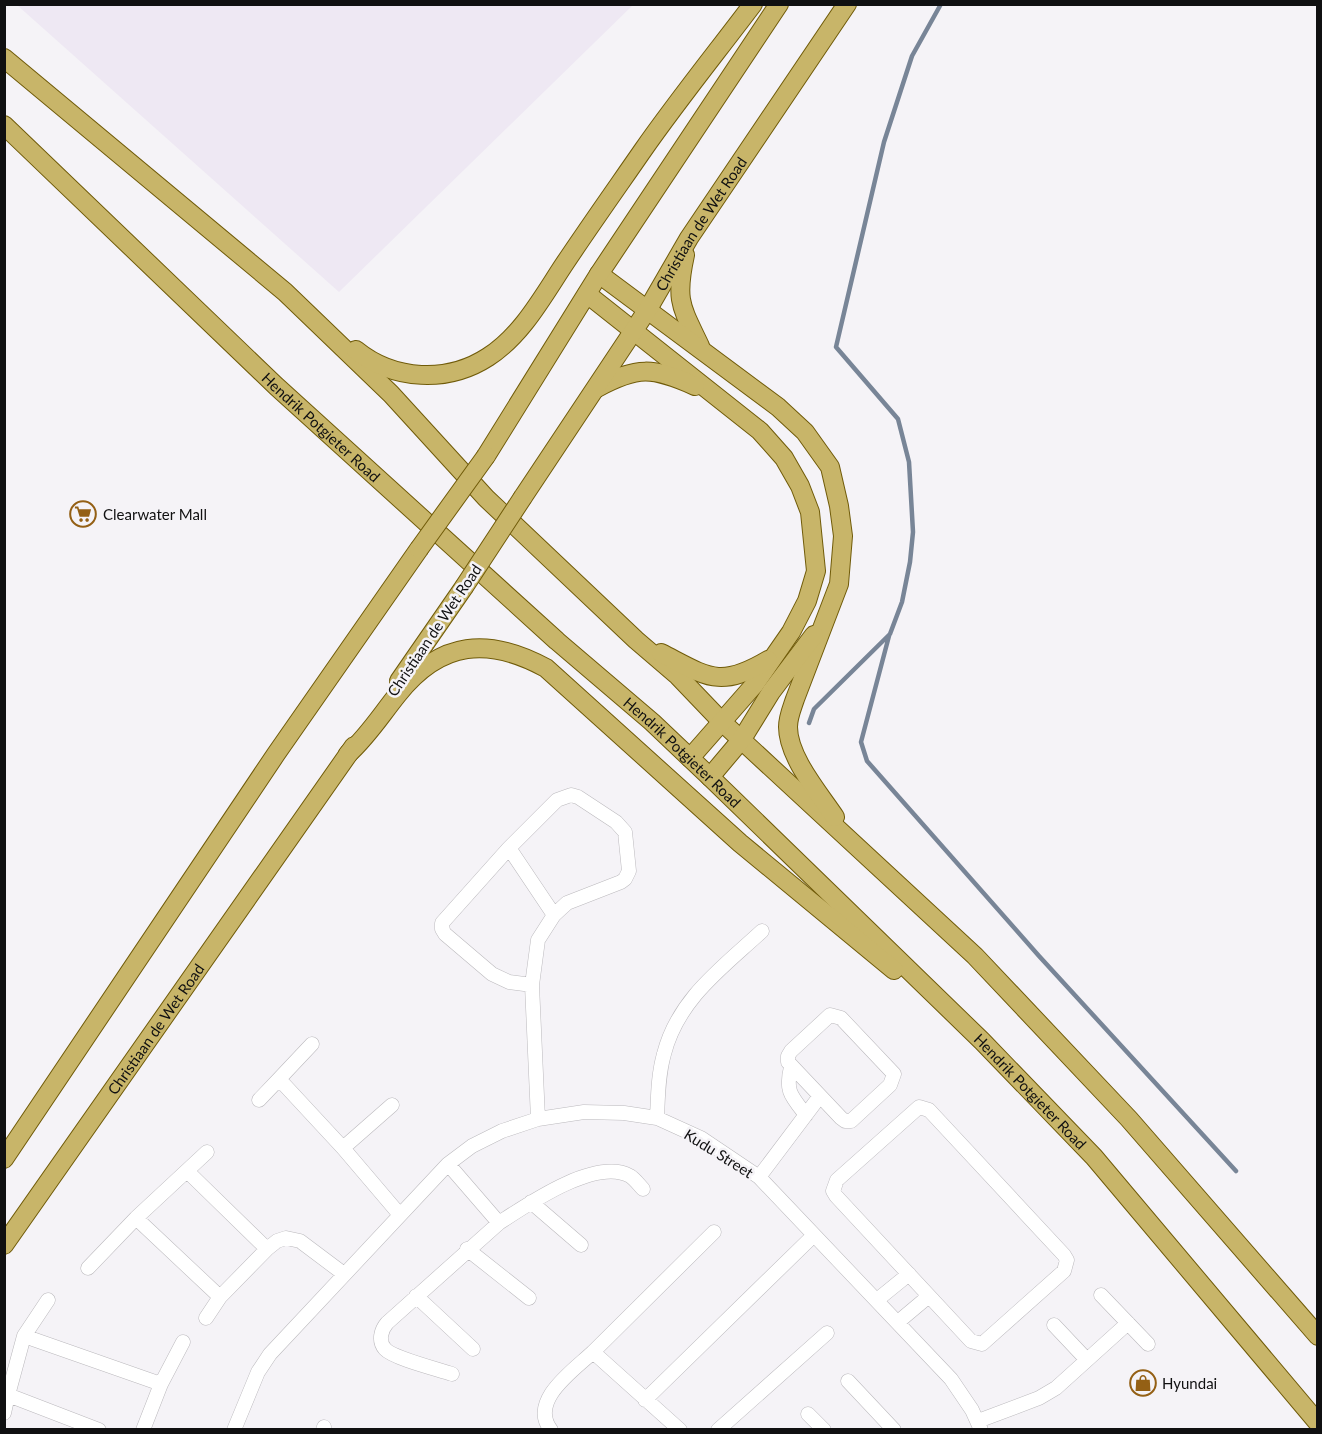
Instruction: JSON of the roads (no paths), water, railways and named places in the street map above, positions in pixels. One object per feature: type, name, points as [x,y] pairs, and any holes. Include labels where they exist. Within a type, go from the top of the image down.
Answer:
[{"type":"main road","points":[[4,58],[362,354],[386,368],[408,374],[430,376],[451,373],[488,357],[507,342],[543,298],[645,147],[753,4]]},
{"type":"main road","points":[[4,1160],[276,754],[486,456],[599,274],[779,4]]},
{"type":"main road","name":"Christiaan de Wet Road","points":[[4,1245],[464,586],[634,331],[689,238],[847,4]]},
{"type":"main road","name":"Hendrik Potgieter Road","points":[[4,125],[276,386],[711,777],[982,1041],[1094,1157],[1317,1422]]},
{"type":"main road","points":[[689,238],[679,294],[683,313],[704,353]]},
{"type":"main road","points":[[599,274],[778,407],[805,432],[830,467],[843,536],[839,584],[789,717],[789,736],[805,773],[853,843]]},
{"type":"main road","points":[[285,292],[391,394],[486,498],[636,640],[678,676],[722,722],[975,956],[1129,1119],[1317,1336]]},
{"type":"main road","points":[[587,294],[760,431],[784,458],[800,486],[810,512],[816,571],[807,601],[791,632],[755,684],[690,758]]},
{"type":"main road","points":[[595,389],[619,376],[639,371],[656,371],[673,376],[720,399]]},
{"type":"main road","points":[[711,777],[742,739],[771,692],[828,617]]},
{"type":"main road","points":[[636,640],[707,675],[726,678],[750,670],[772,657]]},
{"type":"main road","points":[[348,754],[374,728],[399,692],[418,673],[446,654],[478,648],[498,649],[525,656],[546,668],[740,843],[982,1041]]},
{"type":"street","points":[[532,985],[509,982],[492,974],[442,929],[445,918],[509,848],[557,800],[571,795],[578,797],[621,826],[625,832],[629,871],[625,879],[567,903],[554,915],[538,940],[532,985],[538,1119]]},
{"type":"street","points":[[509,848],[554,915]]},
{"type":"street","points":[[657,1118],[663,1055],[672,1029],[682,1010],[705,982],[762,932]]},
{"type":"street","points":[[791,1067],[845,1121],[851,1121],[890,1085],[894,1074],[836,1015],[830,1015],[788,1056],[791,1067],[787,1085],[806,1115]]},
{"type":"street","points":[[259,1100],[312,1044]]},
{"type":"street","points":[[279,1079],[343,1148],[400,1215]]},
{"type":"street","points":[[759,1177],[820,1096]]},
{"type":"street","points":[[343,1148],[392,1105]]},
{"type":"street","points":[[919,1107],[924,1107],[1067,1260],[1064,1271],[982,1344],[971,1341],[929,1296],[833,1191],[834,1185],[914,1109],[919,1107]]},
{"type":"street","name":"Kudu Street","points":[[235,1429],[264,1363],[290,1331],[448,1164],[472,1146],[502,1131],[538,1119],[584,1112],[624,1113],[657,1118],[700,1138],[759,1177],[951,1379],[972,1410],[979,1425]]},
{"type":"street","points":[[88,1268],[136,1218],[207,1152]]},
{"type":"street","points":[[448,1164],[499,1223]]},
{"type":"street","points":[[187,1171],[267,1249]]},
{"type":"street","points":[[452,1374],[391,1354],[382,1345],[382,1328],[467,1249],[499,1223],[531,1202],[563,1185],[595,1172],[608,1171],[631,1176],[643,1189]]},
{"type":"street","points":[[531,1202],[581,1245]]},
{"type":"street","points":[[136,1218],[220,1297]]},
{"type":"street","points":[[551,1430],[544,1416],[545,1403],[553,1390],[714,1232]]},
{"type":"street","points":[[645,1400],[814,1235]]},
{"type":"street","points":[[206,1318],[220,1297],[267,1249],[277,1241],[286,1238],[300,1241],[344,1274]]},
{"type":"street","points":[[467,1249],[529,1298]]},
{"type":"street","points":[[877,1300],[909,1274]]},
{"type":"street","points":[[1101,1294],[1148,1344]]},
{"type":"street","points":[[416,1296],[473,1349]]},
{"type":"street","points":[[898,1322],[929,1296]]},
{"type":"street","points":[[4,1413],[24,1336],[48,1300]]},
{"type":"street","points":[[979,1425],[1056,1388],[1128,1323]]},
{"type":"street","points":[[1054,1325],[1087,1360]]},
{"type":"street","points":[[718,1430],[827,1333]]},
{"type":"street","points":[[24,1336],[161,1384]]},
{"type":"street","points":[[142,1430],[161,1384],[183,1342]]},
{"type":"street","points":[[593,1352],[680,1430]]},
{"type":"street","points":[[848,1381],[894,1430]]},
{"type":"street","points":[[8,1395],[99,1430]]},
{"type":"street","points":[[808,1414],[825,1430]]},
{"type":"waterway","points":[[809,723],[814,709],[890,634],[902,602],[910,562],[913,532],[909,462],[898,419],[836,347],[884,142],[912,56],[941,4]]},
{"type":"waterway","points":[[889,636],[861,742],[867,761],[1039,956],[1236,1171]]},
{"type":"place","name":"Clearwater Mall","points":[[83,514]]},
{"type":"place","name":"Hyundai","points":[[1143,1383]]}]
